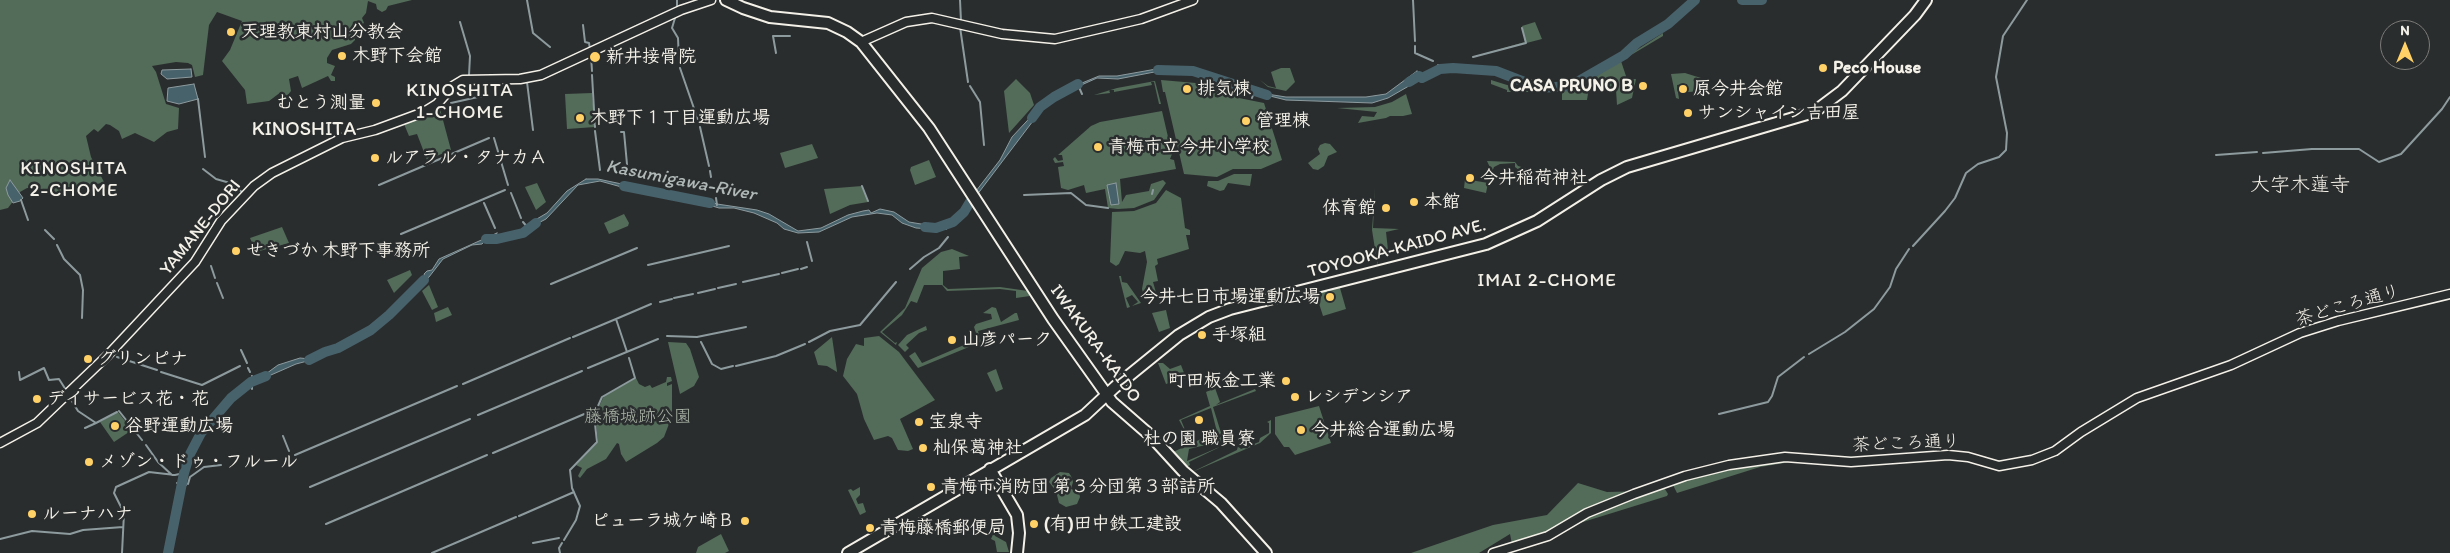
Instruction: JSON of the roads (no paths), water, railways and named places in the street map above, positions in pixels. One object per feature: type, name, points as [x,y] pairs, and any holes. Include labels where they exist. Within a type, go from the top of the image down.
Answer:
[{"type":"main road","points":[[726,0],[743,8],[774,18],[828,23],[847,32],[861,42]]},
{"type":"main road","name":"TOYOOKA-KAIDO AVE.","points":[[848,553],[1077,420],[1179,335],[1215,314],[1486,244],[1537,221],[1601,180],[1626,167],[1818,110],[1851,82],[1915,15],[1926,0]]},
{"type":"main road","name":"IWAKURA-KAIDO","points":[[861,42],[916,110],[979,203],[1053,319],[1118,409],[1151,436],[1183,471],[1222,503],[1266,553]]},
{"type":"main road","points":[[990,469],[1017,515],[1019,533],[1016,553]]},
{"type":"street","name":"YAMANE-DORI","points":[[0,443],[37,423],[108,355],[195,262],[223,219],[254,186],[272,173],[342,138],[375,130],[424,112],[433,107],[450,88],[460,82],[471,79],[520,79],[539,75],[681,10],[711,0]]},
{"type":"street","points":[[861,42],[906,22],[932,18],[1009,36],[1057,38],[1141,19],[1193,0]]},
{"type":"street","name":"茶どころ通り","points":[[1493,553],[1539,540],[1587,513],[1634,494],[1685,476],[1729,465],[1770,458],[1800,457],[1851,462],[1956,455],[1999,466],[2032,460],[2055,451],[2081,432],[2138,398],[2231,366],[2300,333],[2338,321],[2450,294]]},
{"type":"water","points":[[1162,68],[1170,69],[1118,79],[1097,78],[1068,91],[1065,90],[1099,76],[1117,76]]},
{"type":"water","points":[[191,69],[192,77],[167,79],[161,74],[162,70]]},
{"type":"water","points":[[1417,71],[1421,79],[1388,98],[1372,103],[1286,100],[1254,92],[1286,97],[1366,97],[1386,94]]},
{"type":"water","points":[[194,84],[198,99],[179,104],[167,101],[168,88]]},
{"type":"water","points":[[1040,107],[1036,117],[964,212],[969,200],[1000,160],[1012,137]]},
{"type":"water","points":[[586,179],[598,179],[636,187],[625,188],[600,181],[578,185],[546,219],[525,230],[530,223],[547,213],[567,191]]},
{"type":"water","points":[[10,180],[23,198],[20,201],[13,203],[8,195],[6,188]]},
{"type":"water","points":[[1116,183],[1119,204],[1111,205],[1107,185]]},
{"type":"water","points":[[701,199],[717,204],[757,210],[769,214],[798,231],[821,228],[848,215],[869,210],[871,213],[880,209],[894,212],[909,222],[939,227],[931,229],[916,228],[902,223],[892,215],[877,213],[852,217],[819,232],[798,233],[784,229],[777,223],[754,213],[734,208],[719,208],[696,201]]},
{"type":"water","points":[[497,233],[495,238],[497,239],[489,242],[486,240],[482,244],[472,245],[443,259],[429,277],[414,288],[425,277],[424,274],[427,271],[432,270],[439,259]]},
{"type":"water","points":[[321,355],[255,382],[278,365],[300,358],[310,359]]},
{"type":"waterway","points":[[527,0],[533,33],[550,47]]},
{"type":"waterway","points":[[677,0],[677,7]]},
{"type":"waterway","points":[[960,0],[961,21]]},
{"type":"waterway","points":[[1413,0],[1415,41]]},
{"type":"waterway","name":"Kasumigawa-River","points":[[1409,82],[1419,76],[1422,78],[1440,69],[1453,68],[1496,71],[1540,88],[1570,86],[1624,55],[1637,43],[1668,24],[1695,0]]},
{"type":"waterway","name":"Kasumigawa-River","points":[[1742,0],[1762,0]]},
{"type":"waterway","points":[[1913,246],[1955,198],[1966,173],[1978,164],[1999,157],[2006,150],[2007,133],[1996,77],[2003,36],[2027,0]]},
{"type":"waterway","points":[[675,18],[672,28],[678,38],[679,61]]},
{"type":"waterway","points":[[460,22],[470,56],[469,75]]},
{"type":"waterway","points":[[583,25],[585,42],[589,43],[590,49]]},
{"type":"waterway","points":[[960,27],[968,82]]},
{"type":"waterway","points":[[1473,57],[1526,43],[1522,28]]},
{"type":"waterway","points":[[776,53],[773,36],[790,36]]},
{"type":"waterway","points":[[1415,46],[1415,53],[1433,61]]},
{"type":"waterway","points":[[591,56],[592,71]]},
{"type":"waterway","name":"Kasumigawa-River","points":[[1438,65],[1443,69]]},
{"type":"waterway","points":[[680,68],[698,120]]},
{"type":"waterway","name":"Kasumigawa-River","points":[[1158,70],[1193,71],[1267,95]]},
{"type":"waterway","points":[[592,75],[595,127]]},
{"type":"waterway","points":[[527,82],[533,130]]},
{"type":"waterway","name":"Kasumigawa-River","points":[[1032,118],[1040,107],[1078,84]]},
{"type":"waterway","points":[[1078,85],[1082,94]]},
{"type":"waterway","points":[[970,86],[980,102],[984,145]]},
{"type":"waterway","name":"Kasumigawa-River","points":[[1252,98],[1254,92]]},
{"type":"waterway","points":[[451,103],[487,95]]},
{"type":"waterway","points":[[2263,153],[2312,149],[2359,149],[2379,162],[2401,154],[2442,109],[2450,97]]},
{"type":"waterway","points":[[198,99],[205,157]]},
{"type":"waterway","points":[[700,127],[709,166]]},
{"type":"waterway","points":[[595,131],[600,170]]},
{"type":"waterway","points":[[621,132],[624,132],[628,175]]},
{"type":"waterway","points":[[379,185],[489,138]]},
{"type":"waterway","points":[[494,138],[508,185]]},
{"type":"waterway","points":[[2216,155],[2257,152]]},
{"type":"waterway","points":[[203,169],[216,179],[230,183],[242,192]]},
{"type":"waterway","points":[[710,171],[711,177]]},
{"type":"waterway","name":"Kasumigawa-River","points":[[624,186],[710,203]]},
{"type":"waterway","points":[[862,186],[868,201]]},
{"type":"waterway","points":[[401,234],[505,190]]},
{"type":"waterway","points":[[1152,194],[1153,190]]},
{"type":"waterway","points":[[511,193],[521,218]]},
{"type":"waterway","points":[[1024,195],[1071,193],[1086,205],[1108,208]]},
{"type":"waterway","name":"Kasumigawa-River","points":[[716,198],[717,205]]},
{"type":"waterway","points":[[21,200],[28,220]]},
{"type":"waterway","name":"Kasumigawa-River","points":[[925,227],[936,228],[953,222],[964,212],[970,202]]},
{"type":"waterway","points":[[484,203],[495,228]]},
{"type":"waterway","points":[[523,222],[528,228]]},
{"type":"waterway","name":"Kasumigawa-River","points":[[486,239],[497,239],[523,233],[536,223]]},
{"type":"waterway","points":[[45,230],[54,239]]},
{"type":"waterway","points":[[910,269],[924,257],[939,248],[948,237]]},
{"type":"waterway","points":[[807,242],[812,261]]},
{"type":"waterway","points":[[57,245],[64,259],[80,275],[83,290],[82,318]]},
{"type":"waterway","points":[[648,265],[729,246]]},
{"type":"waterway","points":[[551,284],[637,248]]},
{"type":"waterway","points":[[1809,354],[1845,332],[1874,309],[1890,287],[1896,269],[1909,249]]},
{"type":"waterway","points":[[211,266],[215,278]]},
{"type":"waterway","points":[[801,269],[807,267]]},
{"type":"waterway","points":[[782,273],[798,269]]},
{"type":"waterway","points":[[743,282],[779,274]]},
{"type":"waterway","name":"Kasumigawa-River","points":[[309,360],[338,348],[371,330],[424,280]]},
{"type":"waterway","points":[[809,342],[830,331],[860,325],[896,282]]},
{"type":"waterway","points":[[217,283],[223,298]]},
{"type":"waterway","points":[[718,288],[736,284]]},
{"type":"waterway","points":[[698,293],[715,289]]},
{"type":"waterway","points":[[674,298],[693,294]]},
{"type":"waterway","points":[[660,302],[672,299]]},
{"type":"waterway","points":[[627,352],[616,319],[651,304]]},
{"type":"waterway","points":[[573,337],[616,319]]},
{"type":"waterway","points":[[667,336],[697,337],[746,327]]},
{"type":"waterway","points":[[463,384],[570,338]]},
{"type":"waterway","points":[[588,368],[658,339]]},
{"type":"waterway","points":[[701,342],[712,364],[721,369],[733,366]]},
{"type":"waterway","points":[[736,366],[776,356],[805,344]]},
{"type":"waterway","points":[[241,350],[247,363]]},
{"type":"waterway","points":[[117,357],[157,370]]},
{"type":"waterway","points":[[1719,414],[1768,402],[1778,377],[1804,357]]},
{"type":"waterway","points":[[564,540],[576,520],[580,506],[572,488],[570,470],[597,442],[594,415],[602,397],[635,378],[629,358]]},
{"type":"waterway","points":[[161,372],[202,385],[240,366]]},
{"type":"waterway","points":[[19,372],[20,380],[44,368],[49,380],[59,379],[66,390]]},
{"type":"waterway","points":[[248,368],[250,372]]},
{"type":"waterway","points":[[478,415],[582,371]]},
{"type":"waterway","name":"Kasumigawa-River","points":[[252,376],[255,382],[252,385],[252,389]]},
{"type":"waterway","name":"Kasumigawa-River","points":[[168,553],[184,473],[189,456],[201,433],[231,398],[251,382],[266,376]]},
{"type":"waterway","points":[[295,455],[457,386]]},
{"type":"waterway","points":[[70,398],[78,411],[96,423],[117,412]]},
{"type":"waterway","points":[[493,453],[596,409]]},
{"type":"waterway","points":[[119,411],[142,440]]},
{"type":"waterway","points":[[310,487],[470,419]]},
{"type":"waterway","points":[[85,428],[96,423]]},
{"type":"waterway","points":[[283,436],[289,451]]},
{"type":"waterway","points":[[146,445],[158,462],[172,475]]},
{"type":"waterway","points":[[326,524],[487,455]]},
{"type":"waterway","points":[[188,484],[190,477],[204,467],[221,465]]},
{"type":"waterway","points":[[122,553],[124,513],[114,493],[116,487],[149,472],[175,475],[184,473]]},
{"type":"waterway","name":"Kasumigawa-River","points":[[177,483],[186,485]]},
{"type":"waterway","points":[[519,516],[574,492]]},
{"type":"waterway","points":[[432,553],[516,517]]},
{"type":"waterway","points":[[0,539],[32,531],[70,534],[83,530],[123,527]]},
{"type":"waterway","points":[[533,543],[559,538]]},
{"type":"waterway","points":[[560,553],[559,548],[562,543]]},
{"type":"place","name":"天理教東村山分教会","points":[[231,32]]},
{"type":"place","name":"木野下会館","points":[[342,56]]},
{"type":"place","name":"新井接骨院","points":[[595,57]]},
{"type":"place","name":"Peco House","points":[[1823,68]]},
{"type":"place","name":"CASA PRUNO B","points":[[1643,86]]},
{"type":"place","name":"排気棟","points":[[1187,89]]},
{"type":"place","name":"原今井会館","points":[[1683,89]]},
{"type":"place","name":"むとう測量","points":[[376,103]]},
{"type":"place","name":"サンシャイン吉田屋","points":[[1688,113]]},
{"type":"place","name":"木野下１丁目運動広場","points":[[580,118]]},
{"type":"place","name":"管理棟","points":[[1246,121]]},
{"type":"place","name":"青梅市立今井小学校","points":[[1098,147]]},
{"type":"place","name":"ルアラル・タナカＡ","points":[[375,158]]},
{"type":"place","name":"今井稲荷神社","points":[[1470,178]]},
{"type":"place","name":"本館","points":[[1414,202]]},
{"type":"place","name":"体育館","points":[[1386,208]]},
{"type":"place","name":"せきづか 木野下事務所","points":[[236,251]]},
{"type":"place","name":"今井七日市場運動広場","points":[[1330,297]]},
{"type":"place","name":"手塚組","points":[[1202,335]]},
{"type":"place","name":"山彦パーク","points":[[952,340]]},
{"type":"place","name":"グリンピナ","points":[[88,359]]},
{"type":"place","name":"町田板金工業","points":[[1286,381]]},
{"type":"place","name":"レシデンシア","points":[[1295,397]]},
{"type":"place","name":"デイサービス花・花","points":[[37,399]]},
{"type":"place","name":"杜の園 職員寮","points":[[1199,420]]},
{"type":"place","name":"宝泉寺","points":[[919,422]]},
{"type":"place","name":"谷野運動広場","points":[[115,426]]},
{"type":"place","name":"今井総合運動広場","points":[[1301,430]]},
{"type":"place","name":"杣保葛神社","points":[[923,448]]},
{"type":"place","name":"メゾン・ドゥ・フルール","points":[[89,462]]},
{"type":"place","name":"青梅市消防団 第３分団第３部詰所","points":[[931,487]]},
{"type":"place","name":"ルーナハナ","points":[[32,514]]},
{"type":"place","name":"ピューラ城ケ崎Ｂ","points":[[745,521]]},
{"type":"place","name":"(有)田中鉄工建設","points":[[1034,524]]},
{"type":"place","name":"青梅藤橋郵便局","points":[[870,528]]},
{"type":"district","name":"KINOSHITA 1-CHOME","points":[[460,102]]},
{"type":"district","name":"KINOSHITA","points":[[304,130]]},
{"type":"district","name":"KINOSHITA 2-CHOME","points":[[74,180]]},
{"type":"district","name":"大字木蓮寺","points":[[2300,186]]},
{"type":"district","name":"IMAI 2-CHOME","points":[[1547,281]]},
{"type":"park label","name":"藤橋城跡公園","points":[[638,417]]}]
